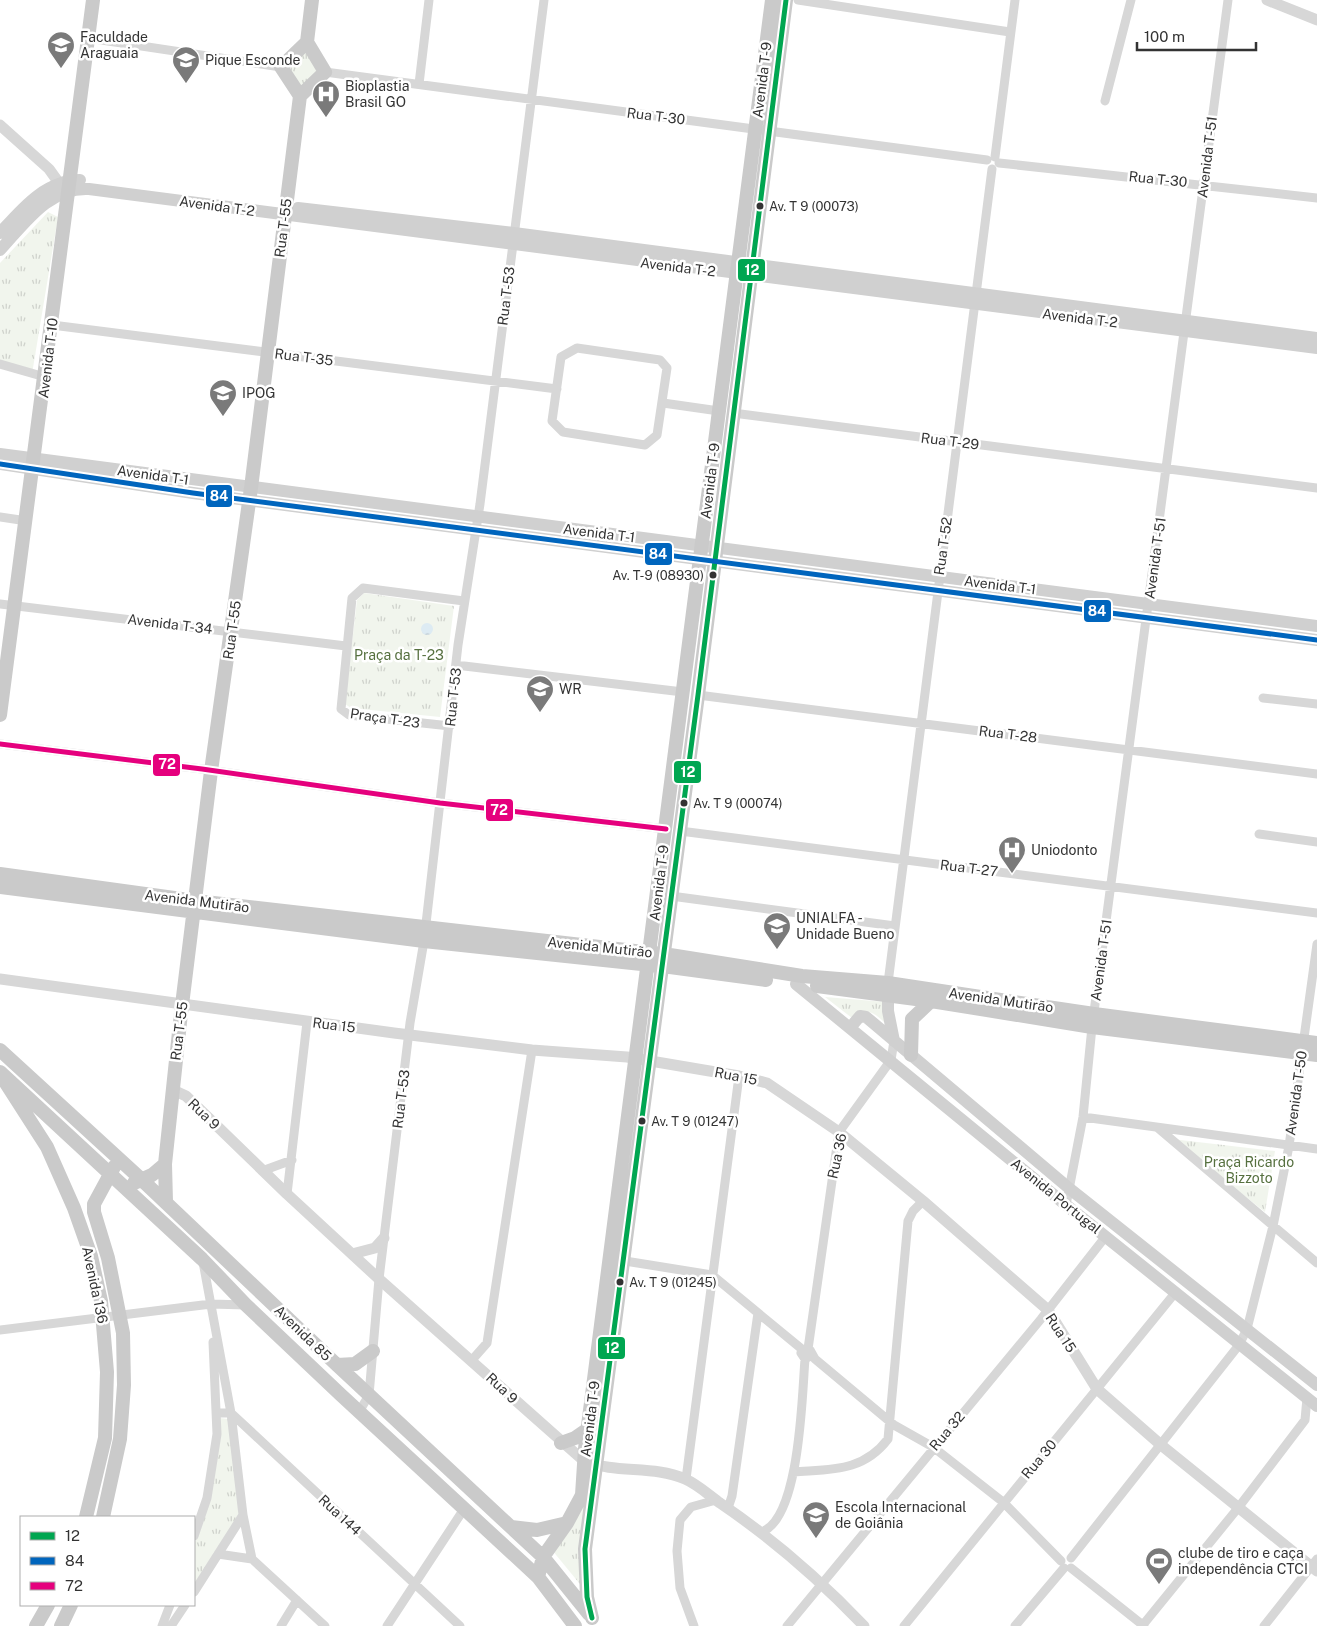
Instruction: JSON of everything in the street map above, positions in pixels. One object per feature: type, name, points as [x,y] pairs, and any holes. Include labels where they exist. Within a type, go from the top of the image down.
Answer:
[{"type":"main road","name":"Avenida T-10","points":[[0,715],[20,605],[26,521],[66,212],[66,184],[93,0]]},
{"type":"main road","points":[[307,42],[281,67],[300,96],[325,72],[307,42],[312,0]]},
{"type":"main road","name":"Avenida T-9","points":[[656,960],[671,896],[716,555],[733,413],[755,129],[772,0]]},
{"type":"main road","name":"Avenida T-9","points":[[538,1577],[543,1557],[567,1523],[582,1495],[590,1464],[625,1261],[644,1060],[656,960],[666,829],[683,692],[719,411],[770,130],[786,0]]},
{"type":"main road","name":"Rua T-55","points":[[166,1202],[165,1164],[182,1004],[211,771],[250,494],[300,96]]},
{"type":"main road","name":"Avenida T-2","points":[[66,184],[90,181],[286,211],[1185,326],[1317,338]]},
{"type":"main road","points":[[0,250],[66,184]]},
{"type":"main road","points":[[0,233],[32,201],[66,184]]},
{"type":"main road","points":[[43,205],[54,206],[66,212]]},
{"type":"main road","name":"Avenida T-2","points":[[1185,326],[1317,348]]},
{"type":"main road","name":"Avenida T-1","points":[[0,454],[34,465]]},
{"type":"main road","name":"Avenida T-1","points":[[0,464],[34,465],[716,555],[938,590],[1317,640]]},
{"type":"main road","name":"Avenida T-1","points":[[716,555],[939,577],[1317,626]]},
{"type":"main road","name":"Avenida Mutirão","points":[[0,874],[195,906]]},
{"type":"main road","name":"Avenida Mutirão","points":[[0,887],[195,906],[802,976],[1093,1020]]},
{"type":"main road","name":"Avenida Mutirão","points":[[656,960],[796,984],[888,989],[931,1001],[1308,1046],[1317,1055]]},
{"type":"main road","name":"Avenida Portugal","points":[[796,984],[1066,1205],[1312,1402]]},
{"type":"main road","name":"Rua 36","points":[[888,989],[890,1030],[894,1041]]},
{"type":"main road","points":[[911,1055],[912,1019],[931,1001]]},
{"type":"main road","name":"Avenida Portugal","points":[[850,1028],[860,1016],[866,1017],[1070,1189],[1317,1385]]},
{"type":"main road","name":"Avenida 85","points":[[0,1050],[166,1202],[336,1365],[543,1557],[594,1622]]},
{"type":"main road","name":"Avenida T-9","points":[[594,1622],[587,1597],[585,1549],[590,1464],[588,1429],[644,1060]]},
{"type":"main road","name":"Avenida 85","points":[[0,1072],[202,1259],[246,1305],[359,1412],[538,1577],[575,1626]]},
{"type":"main road","name":"Avenida 136","points":[[0,1072],[9,1092],[47,1147],[74,1208],[91,1256],[104,1318],[107,1372],[105,1438],[86,1516]]},
{"type":"main road","points":[[97,1195],[111,1174],[117,1157]]},
{"type":"main road","points":[[97,1195],[142,1180],[165,1164]]},
{"type":"main road","name":"Avenida 136","points":[[97,1195],[94,1212],[108,1258],[121,1314],[124,1385],[120,1440],[103,1516]]},
{"type":"main road","points":[[336,1365],[355,1364],[373,1351]]},
{"type":"main road","points":[[561,1443],[576,1438],[588,1429]]},
{"type":"main road","points":[[511,1527],[538,1530],[567,1523]]},
{"type":"main road","points":[[36,1626],[47,1606]]},
{"type":"main road","points":[[61,1626],[71,1606]]},
{"type":"street","points":[[419,84],[429,0]]},
{"type":"street","name":"Rua T-53","points":[[369,1395],[379,1279],[409,1034],[425,934],[464,601],[477,524],[544,0]]},
{"type":"street","points":[[798,0],[1010,32]]},
{"type":"street","name":"Rua T-52","points":[[888,989],[939,577],[1015,0]]},
{"type":"street","points":[[1106,101],[1131,0]]},
{"type":"street","name":"Avenida T-51","points":[[1066,1205],[1083,1117],[1093,1020],[1228,0]]},
{"type":"street","points":[[1267,0],[1317,20]]},
{"type":"street","points":[[88,38],[281,67]]},
{"type":"street","name":"Rua T-30","points":[[325,72],[770,130],[993,162],[1317,198]]},
{"type":"street","points":[[0,125],[66,184]]},
{"type":"street","name":"Rua T-35","points":[[52,325],[557,389]]},
{"type":"street","points":[[577,348],[660,360],[667,368],[657,435],[645,445],[563,432],[552,421],[557,389],[561,357],[577,348]]},
{"type":"street","points":[[0,364],[46,377]]},
{"type":"street","points":[[662,403],[719,411]]},
{"type":"street","name":"Rua T-29","points":[[733,413],[1317,488]]},
{"type":"street","points":[[0,517],[26,521]]},
{"type":"street","name":"Praça T-23","points":[[450,726],[348,715],[341,709],[346,646],[352,598],[362,588],[464,601]]},
{"type":"street","name":"Avenida T-34","points":[[0,604],[346,646]]},
{"type":"street","points":[[456,665],[683,692]]},
{"type":"street","name":"Rua T-28","points":[[698,695],[1317,774]]},
{"type":"street","points":[[1264,698],[1317,704]]},
{"type":"street","points":[[1,744],[440,803],[666,829]]},
{"type":"street","name":"Rua T-27","points":[[680,831],[1317,913]]},
{"type":"street","points":[[1259,834],[1317,842]]},
{"type":"street","points":[[671,896],[895,926]]},
{"type":"street","name":"Avenida T-50","points":[[1015,1626],[1161,1445],[1239,1345],[1247,1329],[1273,1226],[1308,1046],[1317,944]]},
{"type":"street","name":"Rua 15","points":[[0,979],[307,1022],[532,1050],[644,1060],[739,1076],[767,1083],[839,1132],[923,1201],[1048,1310],[1097,1389],[1161,1445],[1238,1508],[1315,1566]]},
{"type":"street","points":[[286,1194],[292,1160],[307,1022]]},
{"type":"street","name":"Rua 36","points":[[761,1532],[772,1525],[784,1508],[791,1491],[807,1353],[839,1132],[891,1060],[894,1041]]},
{"type":"street","points":[[472,1360],[486,1343],[532,1050]]},
{"type":"street","points":[[686,1479],[739,1076]]},
{"type":"street","name":"Rua 9","points":[[172,1090],[186,1096],[286,1194],[379,1279],[472,1360],[561,1443],[590,1464]]},
{"type":"street","points":[[1083,1117],[1317,1150]]},
{"type":"street","points":[[1158,1128],[1317,1262]]},
{"type":"street","points":[[262,1171],[292,1160]]},
{"type":"street","points":[[794,1472],[844,1468],[866,1460],[879,1452],[888,1439],[891,1424],[908,1221],[913,1211],[923,1201]]},
{"type":"street","name":"Rua 32","points":[[787,1626],[1048,1310],[1106,1236]]},
{"type":"street","points":[[352,1254],[375,1248],[384,1238]]},
{"type":"street","points":[[202,1259],[231,1413],[243,1515],[252,1559]]},
{"type":"street","points":[[625,1261],[712,1275],[891,1424],[933,1447],[1003,1502],[1067,1563],[1143,1626],[1238,1508],[1305,1420],[1312,1402]]},
{"type":"street","points":[[708,1303],[716,1291],[725,1286]]},
{"type":"street","name":"Rua 30","points":[[904,1626],[1175,1293]]},
{"type":"street","points":[[0,1330],[211,1304],[246,1305]]},
{"type":"street","points":[[195,1533],[207,1498],[216,1434],[217,1413],[211,1304]]},
{"type":"street","points":[[728,1508],[732,1496],[758,1313]]},
{"type":"street","points":[[359,1412],[369,1395]]},
{"type":"street","points":[[217,1413],[231,1413]]},
{"type":"street","name":"Rua 144","points":[[231,1413],[460,1626]]},
{"type":"street","points":[[590,1464],[661,1472],[686,1479],[761,1532],[823,1583],[864,1626]]},
{"type":"street","points":[[694,1626],[680,1588],[677,1551],[680,1520],[691,1507],[716,1500]]},
{"type":"street","points":[[386,1626],[464,1508]]},
{"type":"street","points":[[195,1589],[243,1515]]},
{"type":"street","points":[[218,1554],[252,1559],[325,1626]]},
{"type":"street","points":[[1264,1626],[1315,1566]]},
{"type":"street","points":[[281,1626],[297,1600]]},
{"type":"street","points":[[162,1626],[170,1606]]},
{"type":"street","points":[[172,1626],[185,1606]]},
{"type":"green space","points":[[304,50],[318,70],[303,85],[299,86],[290,68]]},
{"type":"green space","points":[[48,212],[58,217],[32,374],[0,362],[0,263]]},
{"type":"green space","name":"Praça da T-23","points":[[364,593],[454,606],[440,717],[351,708],[345,704],[357,600]]},
{"type":"green space","points":[[401,673],[413,673],[412,687],[400,687]]},
{"type":"green space","points":[[825,997],[886,1002],[888,1026],[871,1012],[862,1012],[852,1018]]},
{"type":"green space","name":"Praça Ricardo Bizzoto","points":[[1172,1139],[1275,1151],[1265,1212]]},
{"type":"green space","points":[[220,1418],[228,1419],[241,1514],[195,1585],[195,1542],[211,1496]]},
{"type":"green space","points":[[586,1480],[584,1589],[552,1550]]},
{"type":"water","points":[[429,623],[432,624],[432,634],[425,635],[422,634],[421,627],[422,624]]},
{"type":"transit line","name":"12","points":[[592,1618],[587,1597],[585,1549],[698,695],[786,0]]},
{"type":"transit line","name":"84","points":[[0,464],[193,493],[1317,640]]},
{"type":"transit line","name":"72","points":[[0,744],[202,769],[440,803],[666,829]]},
{"type":"place","name":"Faculdade Araguaia","points":[[61,69]]},
{"type":"place","name":"Pique Esconde","points":[[186,84]]},
{"type":"place","name":"Bioplastia Brasil GO","points":[[326,118]]},
{"type":"place","name":"Av. T 9 (00073)","points":[[760,206]]},
{"type":"place","name":"IPOG","points":[[223,417]]},
{"type":"place","name":"Av. T-9 (08930)","points":[[713,575]]},
{"type":"place","name":"WR","points":[[540,713]]},
{"type":"place","name":"Av. T 9 (00074)","points":[[684,803]]},
{"type":"place","name":"Uniodonto","points":[[1012,874]]},
{"type":"place","name":"UNIALFA - Unidade Bueno","points":[[777,950]]},
{"type":"place","name":"Av. T 9 (01247)","points":[[642,1121]]},
{"type":"place","name":"Av. T 9 (01245)","points":[[620,1282]]},
{"type":"place","name":"Escola Internacional de Goiânia","points":[[816,1539]]},
{"type":"place","name":"clube de tiro e caça independência CTCI","points":[[1159,1585]]}]
